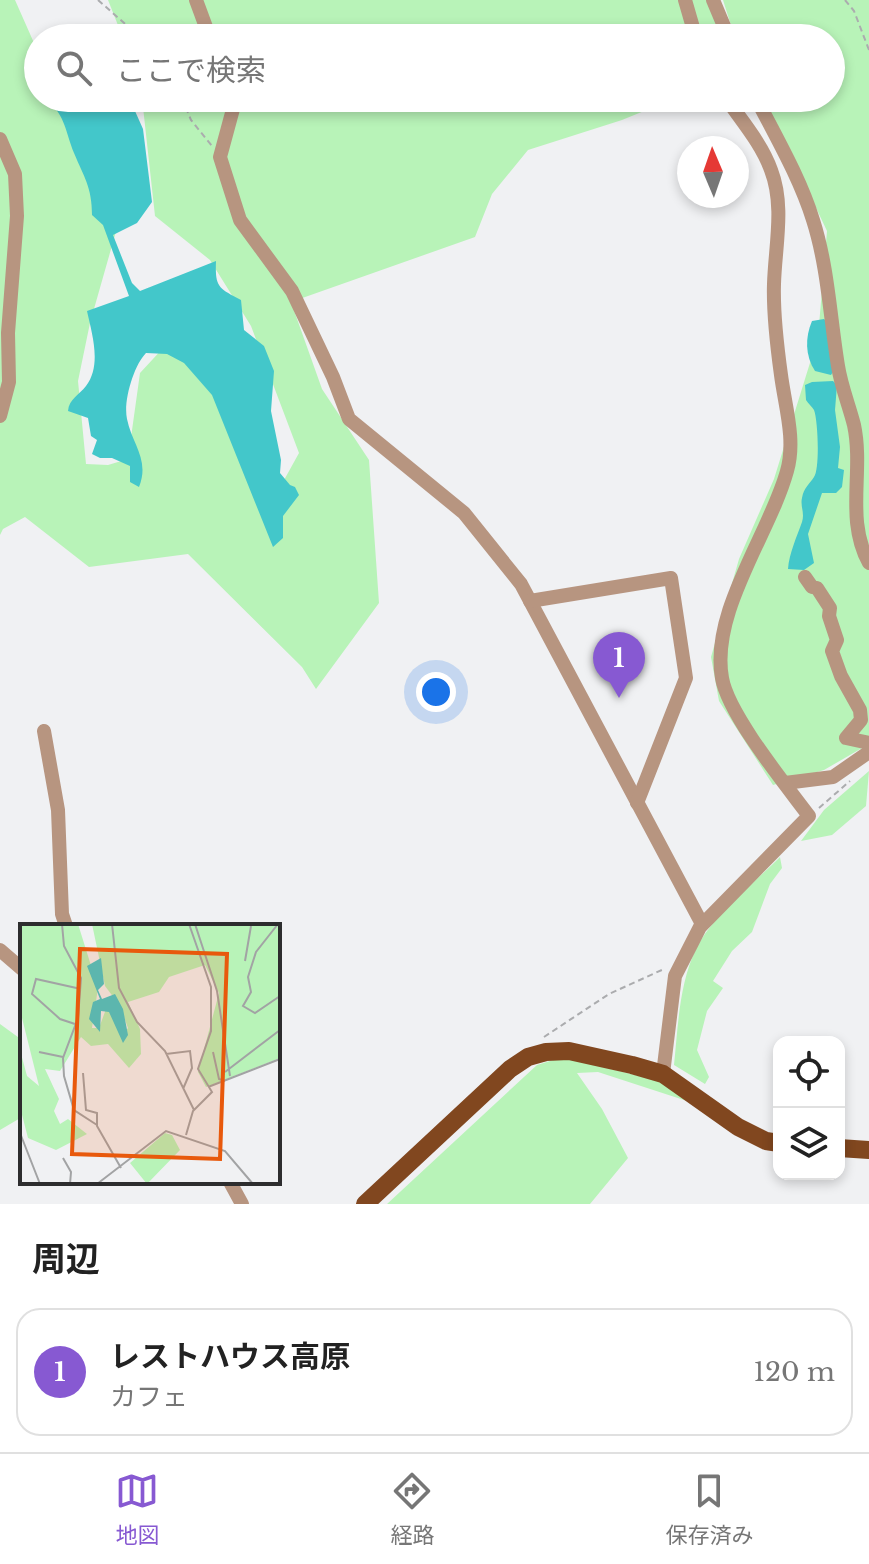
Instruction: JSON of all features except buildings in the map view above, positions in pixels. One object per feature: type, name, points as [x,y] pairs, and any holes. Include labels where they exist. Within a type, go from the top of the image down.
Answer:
[{"type":"main road","points":[[365,1204],[510,1069],[528,1057],[546,1052],[569,1051],[663,1074],[738,1127],[773,1142]]},
{"type":"main road","points":[[845,1148],[869,1150]]},
{"type":"street","points":[[196,0],[205,24]]},
{"type":"street","points":[[685,0],[692,24]]},
{"type":"street","points":[[713,0],[723,24]]},
{"type":"street","points":[[232,112],[220,157],[240,220],[292,291],[333,377],[349,419],[464,513],[521,584],[702,924]]},
{"type":"street","points":[[663,1074],[675,976],[702,924],[809,816],[735,710],[722,679],[722,642],[736,593],[770,515],[789,458],[789,424],[781,374],[774,287],[777,197],[772,170],[735,112]]},
{"type":"street","points":[[763,112],[814,222],[828,289],[838,367],[854,426],[857,534],[869,563]]},
{"type":"street","points":[[0,139],[15,174],[8,238],[9,382],[0,416]]},
{"type":"street","points":[[805,577],[812,587],[817,588],[830,608],[829,616],[837,640],[832,651],[841,676],[860,710],[861,720],[846,738],[869,743]]},
{"type":"street","points":[[530,601],[671,578],[686,678],[637,803]]},
{"type":"street","points":[[44,731],[58,810],[62,914],[65,924]]},
{"type":"street","points":[[785,783],[833,777],[869,752]]},
{"type":"street","points":[[0,950],[20,967]]},
{"type":"street","points":[[231,1184],[242,1204]]},
{"type":"path","points":[[98,0],[125,24]]},
{"type":"path","points":[[845,0],[854,11],[869,50]]},
{"type":"path","points":[[188,112],[220,157]]},
{"type":"path","points":[[809,816],[852,779]]},
{"type":"path","points":[[543,1038],[609,994],[683,960]]},
{"type":"green space","points":[[0,0],[15,0],[26,24],[24,112],[65,112],[117,228],[90,323],[78,381],[86,464],[108,465],[128,459],[140,373],[165,346],[222,378],[268,509],[299,453],[251,326],[210,260],[155,216],[144,112],[642,112],[528,150],[492,194],[475,237],[291,302],[322,389],[369,460],[379,603],[316,689],[302,667],[188,554],[89,567],[25,517],[3,529],[0,535]]},
{"type":"green space","points":[[108,0],[715,0],[723,24],[117,24]]},
{"type":"green space","points":[[723,0],[869,0],[869,744],[824,770],[773,785],[719,701],[711,657],[739,559],[774,479],[818,337],[827,231],[771,112],[845,112],[845,24],[731,24]]},
{"type":"green space","points":[[869,771],[866,806],[832,835],[801,841],[824,810]]},
{"type":"green space","points":[[780,857],[782,868],[770,884],[752,932],[732,951],[713,981],[723,988],[707,1011],[697,1050],[709,1077],[705,1084],[674,1065],[680,1006],[690,962],[713,924]]},
{"type":"green space","points":[[0,1024],[20,1039],[20,1118],[0,1130]]},
{"type":"green space","points":[[563,1057],[659,1081],[687,1101],[598,1072],[577,1073],[602,1109],[628,1158],[590,1204],[387,1204],[537,1065]]},
{"type":"water","points":[[58,112],[135,112],[143,129],[152,202],[137,223],[113,235],[132,283],[140,291],[216,261],[217,282],[241,300],[244,330],[264,346],[274,371],[271,411],[281,460],[280,473],[299,495],[283,516],[283,538],[273,547],[212,395],[184,363],[167,354],[146,353],[134,374],[126,411],[141,460],[139,487],[130,482],[130,466],[92,454],[97,440],[91,436],[88,418],[68,411],[94,369],[93,339],[87,311],[129,296],[103,225],[92,215],[89,189]]},
{"type":"water","points":[[824,319],[828,323],[834,370],[831,375],[815,371],[808,353],[807,340],[812,321]]},
{"type":"water","points":[[833,381],[837,385],[835,410],[840,447],[838,468],[844,470],[842,487],[836,493],[822,493],[808,534],[814,563],[804,570],[788,569],[803,519],[803,494],[814,477],[817,465],[815,415],[806,400],[805,385]]},
{"type":"place","name":"レストハウス高原","points":[[619,698]]}]
